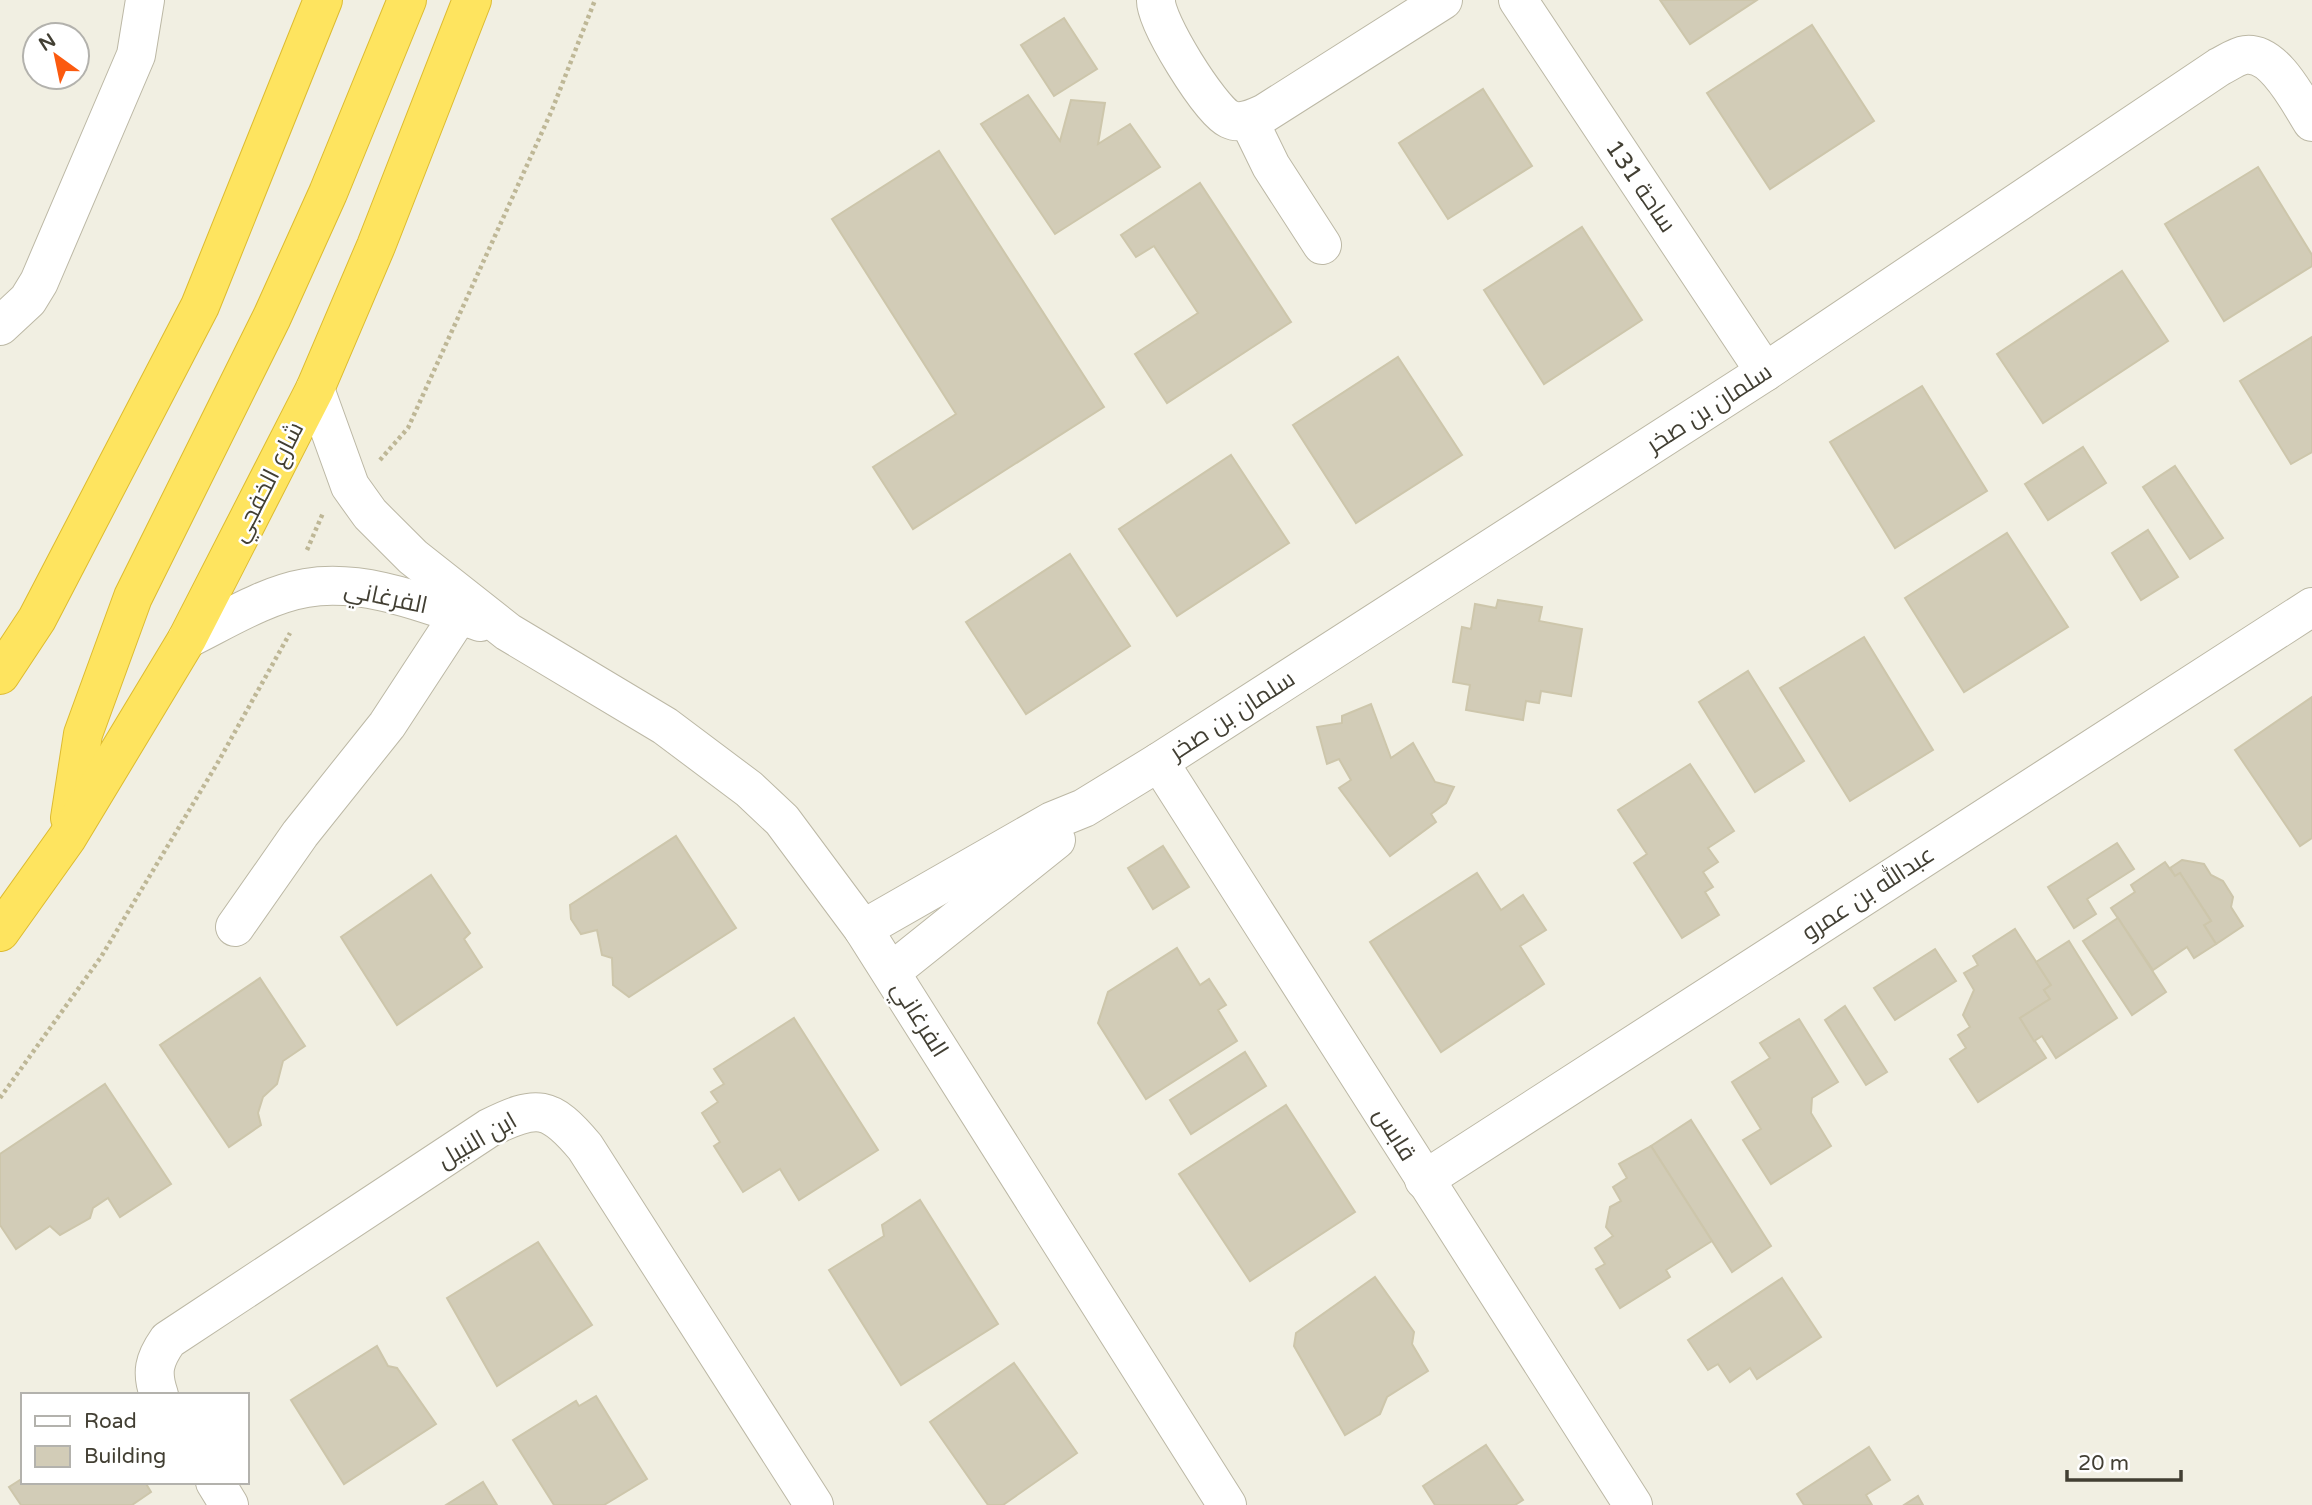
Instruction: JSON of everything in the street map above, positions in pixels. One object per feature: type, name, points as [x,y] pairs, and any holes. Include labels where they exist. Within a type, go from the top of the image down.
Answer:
[{"type":"highway","points":[[0,675],[37,619],[200,306],[323,0]]},
{"type":"highway","points":[[67,838],[83,734],[133,597],[272,317],[333,181],[407,0]]},
{"type":"highway","name":"شارع الخفجي","points":[[0,932],[67,838],[187,639],[314,389],[376,246],[472,0]]},
{"type":"street","points":[[0,326],[21,308],[39,282],[136,55],[145,0]]},
{"type":"street","points":[[1156,0],[1160,19],[1219,114],[1232,121],[1249,121],[1443,0]]},
{"type":"street","name":"ساحة 131","points":[[1518,0],[1765,372]]},
{"type":"street","name":"سلمان بن صخر","points":[[863,929],[1052,821],[1084,808],[1159,762],[1765,372],[2008,206],[2219,67],[2245,55],[2261,58],[2279,71],[2312,122]]},
{"type":"street","points":[[1249,121],[1271,166],[1322,245]]},
{"type":"street","name":"الفرغاني","points":[[314,389],[350,486],[370,514],[413,557],[508,632],[665,726],[749,789],[782,820],[863,929],[891,972],[1227,1505]]},
{"type":"street","name":"الفرغاني","points":[[187,639],[279,595],[307,587],[345,586],[376,590],[508,632]]},
{"type":"street","name":"عبدالله بن عمرو","points":[[1424,1180],[2312,607]]},
{"type":"street","points":[[235,927],[300,834],[387,725],[459,615]]},
{"type":"street","name":"قابس","points":[[1159,762],[1633,1505]]},
{"type":"street","name":"سلمان بن صخر","points":[[891,972],[1053,843],[1084,808]]},
{"type":"street","name":"ابن النبيل","points":[[158,1393],[153,1377],[155,1359],[168,1340],[489,1128],[521,1112],[547,1112],[568,1127],[585,1147],[814,1505]]},
{"type":"street","points":[[216,1484],[229,1505]]},
{"type":"building","points":[[1660,0],[1757,0],[1690,44]]},
{"type":"building","points":[[1064,18],[1097,69],[1054,96],[1021,45]]},
{"type":"building","points":[[1812,25],[1874,121],[1770,189],[1707,93]]},
{"type":"building","points":[[1483,89],[1532,166],[1448,219],[1399,143]]},
{"type":"building","points":[[1028,95],[1060,141],[1071,100],[1105,103],[1098,144],[1130,124],[1160,167],[1055,234],[981,124]]},
{"type":"building","points":[[939,151],[1104,407],[913,529],[873,467],[956,414],[832,219]]},
{"type":"building","points":[[2258,167],[2312,255],[2312,266],[2224,321],[2165,224]]},
{"type":"building","points":[[1200,183],[1291,322],[1167,403],[1135,354],[1198,313],[1154,246],[1136,257],[1121,235]]},
{"type":"building","points":[[1582,227],[1642,320],[1544,384],[1484,290]]},
{"type":"building","points":[[2122,271],[2168,341],[2043,423],[1997,354]]},
{"type":"building","points":[[2312,337],[2312,452],[2291,464],[2240,381]]},
{"type":"building","points":[[1398,357],[1462,455],[1356,523],[1293,425]]},
{"type":"building","points":[[1922,386],[1987,491],[1895,548],[1830,442]]},
{"type":"building","points":[[2083,447],[2106,483],[2048,520],[2025,484]]},
{"type":"building","points":[[1231,455],[1289,543],[1177,616],[1119,529]]},
{"type":"building","points":[[2175,466],[2223,538],[2190,559],[2143,487]]},
{"type":"building","points":[[2148,530],[2178,577],[2141,600],[2112,553]]},
{"type":"building","points":[[2007,533],[2068,627],[1964,692],[1905,598]]},
{"type":"building","points":[[1070,554],[1130,646],[1026,714],[966,622]]},
{"type":"building","points":[[1498,600],[1542,607],[1539,621],[1582,629],[1571,696],[1541,691],[1539,703],[1526,701],[1523,720],[1466,710],[1470,685],[1453,682],[1462,627],[1471,629],[1475,604],[1496,608]]},
{"type":"building","points":[[1864,637],[1933,750],[1850,801],[1780,688]]},
{"type":"building","points":[[1748,671],[1804,761],[1755,792],[1699,702]]},
{"type":"building","points":[[2312,697],[2312,838],[2300,846],[2235,750]]},
{"type":"building","points":[[1371,704],[1391,758],[1413,743],[1435,782],[1454,787],[1446,803],[1431,814],[1436,822],[1390,856],[1339,788],[1351,780],[1339,759],[1327,764],[1317,727],[1342,723],[1342,716]]},
{"type":"building","points":[[1690,764],[1734,831],[1708,848],[1718,862],[1703,872],[1713,887],[1705,892],[1719,915],[1682,938],[1634,863],[1647,854],[1618,810]]},
{"type":"building","points":[[676,836],[736,928],[629,997],[613,985],[612,958],[602,955],[597,930],[581,934],[571,919],[570,905]]},
{"type":"building","points":[[2117,843],[2134,869],[2087,899],[2096,914],[2074,928],[2048,887]]},
{"type":"building","points":[[1163,846],[1189,887],[1153,909],[1128,868]]},
{"type":"building","points":[[2182,860],[2204,864],[2211,875],[2223,881],[2233,897],[2231,907],[2243,926],[2216,944],[2204,925],[2211,921],[2180,873],[2175,876],[2170,868]]},
{"type":"building","points":[[2165,862],[2175,876],[2180,873],[2211,921],[2204,925],[2216,944],[2194,958],[2187,947],[2153,970],[2111,908],[2135,892],[2131,885]]},
{"type":"building","points":[[1477,873],[1501,910],[1523,895],[1546,930],[1520,946],[1544,984],[1441,1052],[1370,942]]},
{"type":"building","points":[[431,875],[470,933],[464,939],[482,967],[397,1025],[341,937]]},
{"type":"building","points":[[2118,918],[2166,992],[2132,1015],[2083,941]]},
{"type":"building","points":[[2015,929],[2051,985],[2044,990],[2050,999],[2020,1018],[2046,1058],[1978,1102],[1950,1059],[1966,1048],[1958,1035],[1970,1027],[1963,1015],[1974,990],[1964,973],[1978,965],[1973,956]]},
{"type":"building","points":[[2069,941],[2117,1018],[2056,1058],[2042,1036],[2034,1041],[2020,1018],[2050,999],[2044,990],[2051,985],[2036,962]]},
{"type":"building","points":[[1177,948],[1200,985],[1209,979],[1226,1005],[1218,1010],[1237,1041],[1146,1099],[1098,1023],[1108,992]]},
{"type":"building","points":[[1935,949],[1956,981],[1895,1020],[1874,988]]},
{"type":"building","points":[[260,978],[305,1046],[283,1061],[277,1084],[263,1097],[258,1113],[261,1125],[229,1147],[160,1045]]},
{"type":"building","points":[[1845,1006],[1887,1072],[1866,1085],[1825,1020]]},
{"type":"building","points":[[794,1018],[878,1150],[799,1200],[780,1169],[743,1192],[714,1146],[720,1142],[702,1113],[718,1102],[711,1092],[724,1084],[714,1069]]},
{"type":"building","points":[[1799,1019],[1838,1082],[1812,1098],[1811,1113],[1831,1146],[1771,1184],[1743,1140],[1761,1129],[1732,1082],[1770,1058],[1760,1043]]},
{"type":"building","points":[[1245,1052],[1266,1086],[1191,1134],[1170,1100]]},
{"type":"building","points":[[105,1084],[171,1184],[120,1217],[108,1198],[93,1208],[90,1218],[60,1235],[50,1226],[16,1249],[0,1225],[0,1154]]},
{"type":"building","points":[[1286,1105],[1355,1212],[1250,1281],[1179,1174]]},
{"type":"building","points":[[1691,1120],[1771,1246],[1732,1272],[1651,1146]]},
{"type":"building","points":[[1651,1146],[1712,1241],[1666,1270],[1670,1277],[1620,1308],[1596,1269],[1605,1264],[1595,1248],[1613,1236],[1606,1227],[1610,1207],[1621,1201],[1613,1187],[1627,1178],[1619,1164]]},
{"type":"building","points":[[920,1200],[998,1324],[901,1385],[829,1270],[884,1236],[882,1225]]},
{"type":"building","points":[[538,1242],[592,1325],[497,1386],[447,1298]]},
{"type":"building","points":[[1375,1277],[1414,1332],[1412,1344],[1428,1371],[1387,1397],[1380,1414],[1345,1435],[1294,1346],[1296,1333]]},
{"type":"building","points":[[1782,1278],[1821,1337],[1757,1379],[1750,1368],[1730,1382],[1718,1364],[1708,1370],[1688,1340]]},
{"type":"building","points":[[377,1346],[388,1366],[397,1368],[436,1424],[344,1484],[291,1400]]},
{"type":"building","points":[[1014,1363],[1077,1453],[1003,1505],[988,1505],[930,1422]]},
{"type":"building","points":[[596,1396],[647,1479],[604,1505],[554,1505],[513,1440],[576,1401],[579,1406]]},
{"type":"building","points":[[1486,1445],[1523,1500],[1515,1505],[1435,1505],[1423,1486]]},
{"type":"building","points":[[1869,1447],[1890,1480],[1866,1495],[1872,1505],[1804,1505],[1797,1494]]},
{"type":"building","points":[[21,1479],[21,1484],[146,1484],[151,1492],[132,1505],[21,1505],[9,1487]]},
{"type":"building","points":[[483,1482],[497,1505],[446,1505]]},
{"type":"building","points":[[1918,1496],[1923,1505],[1904,1505]]}]
